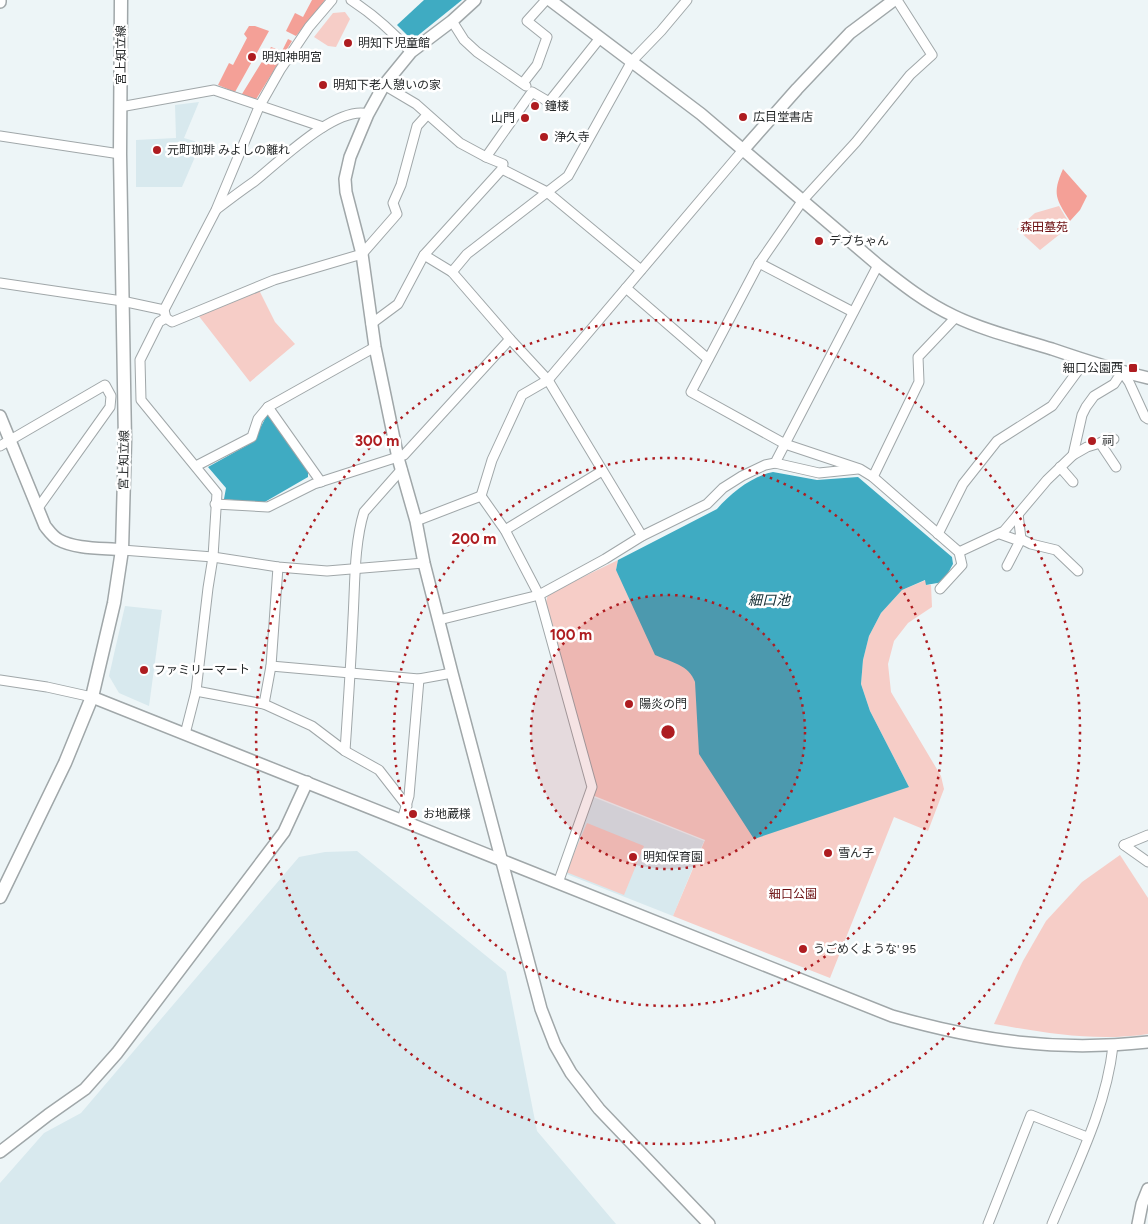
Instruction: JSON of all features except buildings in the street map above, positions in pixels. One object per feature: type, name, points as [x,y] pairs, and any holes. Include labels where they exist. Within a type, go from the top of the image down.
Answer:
[{"type":"main road","name":"宮上知立線","points":[[0,897],[3,882],[66,763],[92,697],[114,602],[122,550],[125,442],[120,154],[121,0]]},
{"type":"street","points":[[185,734],[196,691],[213,558],[217,493],[141,400],[140,360],[165,314],[216,210],[259,107],[280,70],[309,27],[332,0]]},
{"type":"street","points":[[351,0],[372,14],[411,52]]},
{"type":"street","points":[[475,0],[452,21],[411,52],[384,85],[368,114],[350,157],[345,179],[346,192],[362,254],[375,347],[400,463],[416,521],[424,564],[541,1009],[555,1045],[571,1073],[599,1109],[709,1224]]},
{"type":"street","points":[[523,83],[537,65],[547,37],[527,21],[546,0]]},
{"type":"street","points":[[550,0],[632,61],[744,150],[905,287],[956,317],[1085,361],[1148,378]]},
{"type":"street","points":[[452,272],[468,254],[568,176],[632,61],[687,0]]},
{"type":"street","points":[[481,496],[492,460],[522,395],[548,380],[797,88],[850,33],[895,0],[932,55],[910,75],[856,142],[803,200],[759,263],[691,392],[785,444],[860,469],[873,477],[959,552],[962,565],[940,589]]},
{"type":"street","points":[[452,21],[464,40],[477,52],[549,102],[600,38]]},
{"type":"street","points":[[371,324],[398,304],[424,256],[502,169],[503,164],[460,144],[416,104],[384,85]]},
{"type":"street","points":[[120,107],[214,90],[259,107],[323,127]]},
{"type":"street","points":[[486,157],[532,92]]},
{"type":"street","points":[[216,210],[323,127],[353,113],[368,114]]},
{"type":"street","points":[[0,284],[122,301],[165,314],[172,322],[274,280],[362,254],[397,214],[393,203],[401,185],[417,126],[427,115]]},
{"type":"street","points":[[0,136],[120,154]]},
{"type":"street","points":[[502,169],[547,192],[641,270]]},
{"type":"street","points":[[424,256],[452,272],[548,380],[642,536]]},
{"type":"street","points":[[759,263],[853,312]]},
{"type":"street","points":[[775,463],[878,265]]},
{"type":"street","points":[[626,288],[708,359]]},
{"type":"street","points":[[873,477],[919,382],[918,357],[956,317]]},
{"type":"street","points":[[344,752],[356,569],[364,512],[404,455],[510,339]]},
{"type":"street","points":[[196,466],[252,437],[258,419],[268,407],[375,347]]},
{"type":"street","points":[[938,534],[963,484],[997,441],[1052,406],[1085,361]]},
{"type":"street","points":[[1122,372],[1148,420]]},
{"type":"street","points":[[1073,455],[1082,415],[1086,407],[1094,396],[1114,384],[1122,372]]},
{"type":"street","points":[[5,443],[105,385],[111,396],[110,407],[38,508]]},
{"type":"street","points":[[268,407],[321,482]]},
{"type":"street","points":[[0,416],[5,443],[38,508],[45,526],[58,540],[72,544],[122,550],[327,571],[424,564]]},
{"type":"street","points":[[959,552],[1000,534],[1047,480],[1073,455],[1110,438],[1114,439]]},
{"type":"street","points":[[1100,443],[1116,467]]},
{"type":"street","points":[[215,504],[268,507],[321,482],[400,463]]},
{"type":"street","points":[[439,620],[539,595],[605,559],[642,536],[707,504],[723,488],[765,465],[775,463],[819,473],[860,469]]},
{"type":"street","points":[[1060,467],[1073,482]]},
{"type":"street","points":[[505,530],[602,471]]},
{"type":"street","points":[[416,521],[481,496]]},
{"type":"street","points":[[481,496],[505,530],[539,595],[592,787],[558,882]]},
{"type":"street","points":[[1007,566],[1020,539],[1018,514]]},
{"type":"street","points":[[1000,534],[1056,550],[1078,571]]},
{"type":"street","points":[[264,704],[271,666],[278,567]]},
{"type":"street","points":[[271,666],[419,679],[452,673]]},
{"type":"street","points":[[402,820],[407,806],[419,679]]},
{"type":"street","points":[[0,680],[47,687],[92,697],[892,1016],[981,1038],[1059,1046],[1114,1046],[1148,1042]]},
{"type":"street","points":[[196,691],[264,704],[312,726],[344,752],[379,770],[407,806]]},
{"type":"street","points":[[1,1149],[85,1089],[117,1053],[284,832],[307,782]]},
{"type":"street","points":[[1148,835],[1124,844],[1148,862]]},
{"type":"street","points":[[1052,1224],[1104,1097],[1114,1046]]},
{"type":"street","points":[[988,1224],[1031,1114],[1087,1137]]},
{"type":"street","points":[[1138,1224],[1142,1204],[1147,1193]]},
{"type":"shaded area","points":[[312,0],[325,0],[296,36],[286,31],[295,13],[303,17]]},
{"type":"shaded area","points":[[249,26],[269,31],[235,92],[218,85],[229,63],[233,65],[247,38],[244,34]]},
{"type":"shaded area","points":[[288,39],[292,41],[255,101],[242,94],[271,47],[282,51]]},
{"type":"shaded area","points":[[199,102],[184,138],[201,143],[182,187],[136,187],[136,140],[176,138],[175,105]]},
{"type":"shaded area","points":[[1063,169],[1087,196],[1080,210],[1070,221],[1061,207],[1057,196],[1057,185]]},
{"type":"shaded area","points":[[125,606],[162,610],[149,706],[119,693],[109,676]]},
{"type":"shaded area","name":"明知保育園","points":[[593,797],[704,841],[673,916],[564,873]]},
{"type":"shaded area","points":[[357,851],[506,972],[537,1131],[616,1224],[0,1224],[0,1183],[44,1133],[81,1113],[299,857],[325,852]]},
{"type":"green space","points":[[345,12],[350,19],[336,47],[328,46],[314,37],[333,13]]},
{"type":"green space","name":"森田墓苑","points":[[1059,206],[1068,221],[1060,234],[1040,250],[1017,229],[1035,213]]},
{"type":"green space","points":[[259,290],[275,322],[295,344],[250,382],[198,315]]},
{"type":"green space","name":"細口公園","points":[[618,560],[616,570],[684,667],[691,673],[695,682],[909,787],[870,711],[861,684],[863,660],[869,636],[881,613],[902,590],[926,580],[926,585],[931,585],[932,607],[908,623],[894,641],[888,664],[891,692],[941,776],[944,789],[928,831],[894,817],[830,978],[673,916],[705,840],[592,795],[595,787],[546,602],[548,594]]},
{"type":"green space","points":[[587,823],[644,846],[624,895],[566,872]]},
{"type":"green space","points":[[1120,855],[1148,898],[1148,1034],[1090,1037],[994,1024],[1023,961],[1046,921],[1082,882]]},
{"type":"water","points":[[424,0],[462,0],[416,37],[407,35],[397,25]]},
{"type":"water","points":[[268,413],[308,472],[308,477],[263,503],[224,499],[226,488],[208,467],[253,442]]},
{"type":"water","name":"細口池","points":[[773,472],[817,480],[858,477],[952,557],[953,564],[943,582],[926,585],[925,580],[902,590],[881,613],[869,636],[863,660],[861,684],[870,711],[909,787],[754,839],[699,754],[695,682],[692,676],[679,665],[655,655],[616,570],[618,560],[717,509],[742,486],[757,477]]},
{"type":"place","name":"明知下児童館","points":[[348,43]]},
{"type":"place","name":"明知神明宮","points":[[252,57]]},
{"type":"place","name":"明知下老人憩いの家","points":[[323,85]]},
{"type":"place","name":"鐘楼","points":[[535,106]]},
{"type":"place","name":"広目堂書店","points":[[743,117]]},
{"type":"place","name":"山門","points":[[525,118]]},
{"type":"place","name":"浄久寺","points":[[544,137]]},
{"type":"place","name":"元町珈琲 みよしの離れ","points":[[157,150]]},
{"type":"place","name":"デブちゃん","points":[[819,241]]},
{"type":"place","name":"細口公園西","points":[[1133,368]]},
{"type":"place","name":"祠","points":[[1092,441]]},
{"type":"place","name":"ファミリーマート","points":[[144,670]]},
{"type":"place","name":"陽炎の門","points":[[629,704]]},
{"type":"place","name":"お地蔵様","points":[[413,814]]},
{"type":"place","name":"雪ん子","points":[[828,853]]},
{"type":"place","name":"明知保育園","points":[[633,857]]},
{"type":"place","name":"うごめくような' 95","points":[[803,949]]}]
